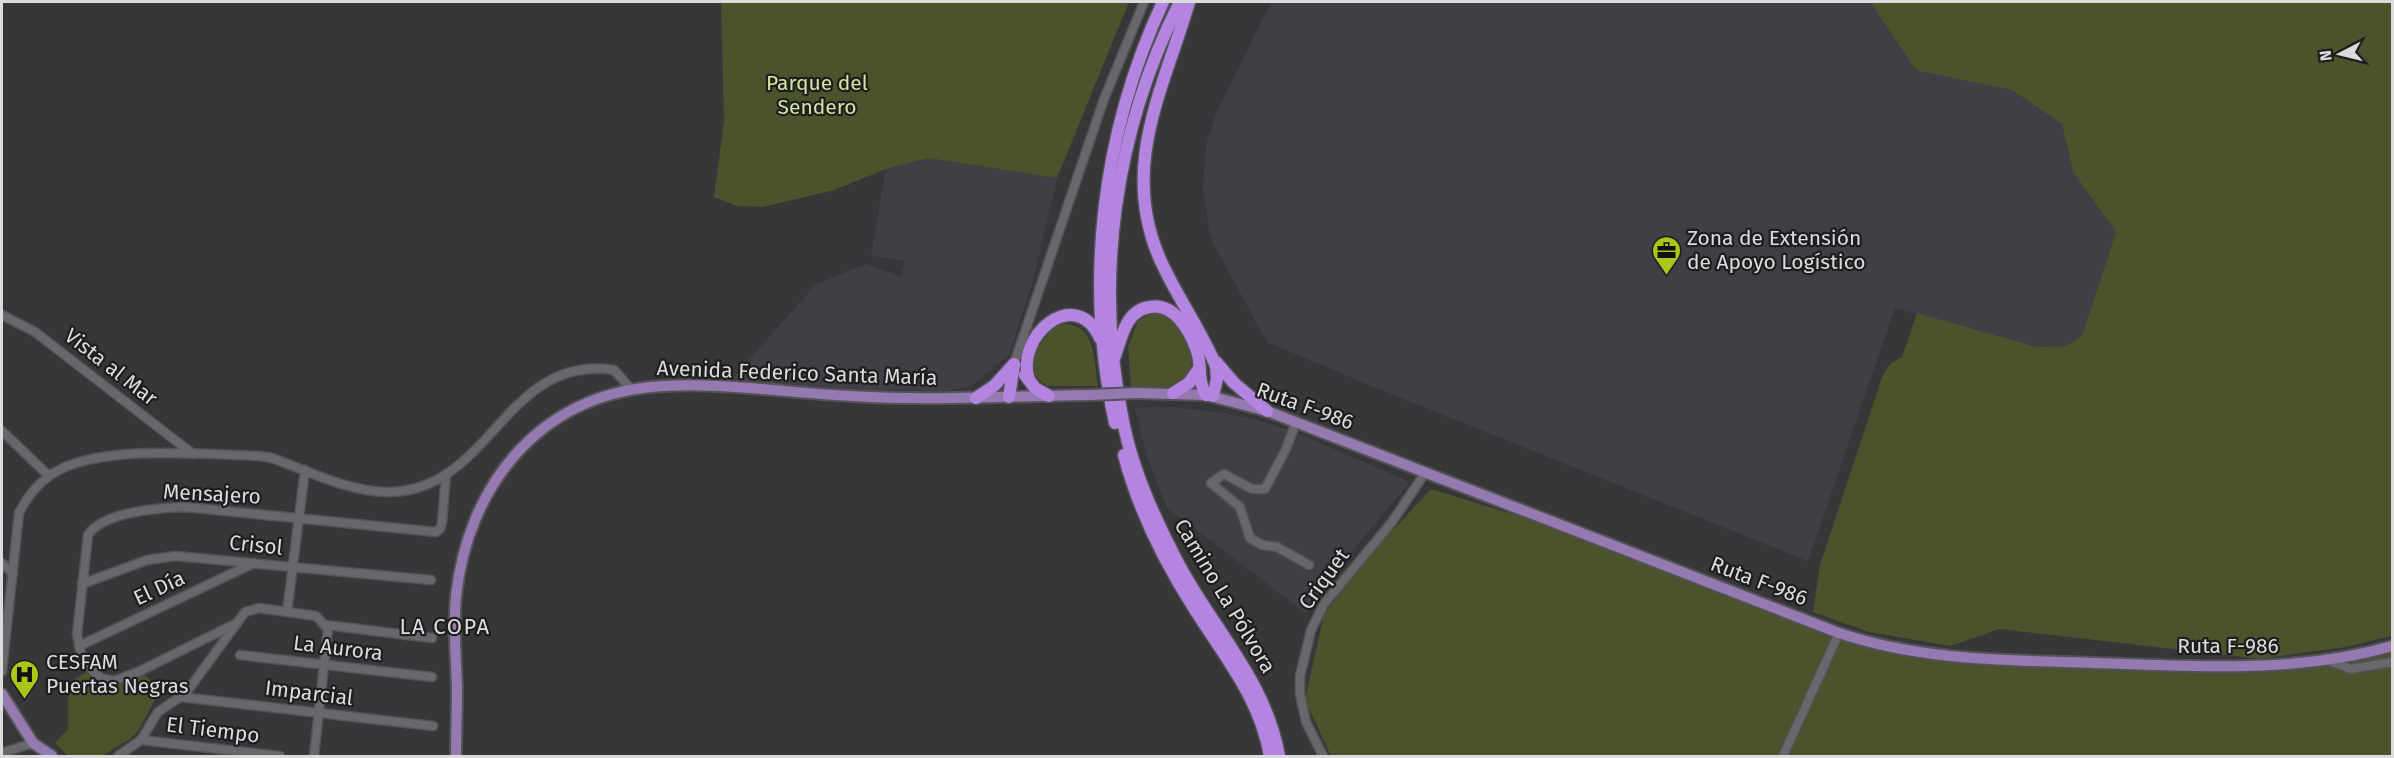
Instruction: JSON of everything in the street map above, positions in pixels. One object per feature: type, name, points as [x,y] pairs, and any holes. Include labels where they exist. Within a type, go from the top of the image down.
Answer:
[{"type":"highway","name":"Camino La Pólvora","points":[[1163,2],[1144,45],[1125,102],[1109,176],[1100,266],[1102,348],[1115,422],[1135,490],[1152,530],[1192,606],[1232,662],[1249,692],[1261,720],[1270,756]]},
{"type":"highway","name":"Camino La Pólvora","points":[[1180,2],[1144,87],[1121,174],[1114,221],[1110,278],[1113,363],[1124,427],[1150,503],[1182,569],[1253,681],[1270,719],[1279,756]]},
{"type":"highway","points":[[1189,2],[1149,123],[1143,180],[1149,227],[1160,257],[1217,372],[1210,395]]},
{"type":"highway","points":[[1113,363],[1128,320],[1143,309],[1160,307],[1176,314],[1187,332],[1197,350],[1198,370],[1210,395]]},
{"type":"highway","points":[[1029,380],[1028,358],[1040,328],[1050,320],[1063,316],[1076,317],[1087,322],[1099,336],[1102,348]]},
{"type":"highway","points":[[1209,354],[1234,383],[1267,411]]},
{"type":"highway","points":[[976,398],[1028,358]]},
{"type":"highway","points":[[1015,370],[1029,380],[1039,392],[1049,396]]},
{"type":"highway","points":[[1009,397],[1015,370]]},
{"type":"highway","points":[[1173,393],[1189,383],[1198,370]]},
{"type":"main road","name":"Avenida Federico Santa María","points":[[456,756],[456,596],[469,539],[487,497],[512,457],[547,423],[582,404],[632,390],[686,386],[854,397],[976,398],[1137,393]]},
{"type":"main road","name":"Ruta F-986","points":[[1137,393],[1210,395],[1267,411],[1839,633],[1891,649],[1971,658],[2247,668],[2326,660],[2392,646]]},
{"type":"main road","points":[[2,694],[33,743],[52,756]]},
{"type":"street","points":[[1015,370],[1104,99],[1144,2]]},
{"type":"street","name":"Vista al Mar","points":[[2,315],[35,332],[194,454]]},
{"type":"street","points":[[2,671],[19,513],[35,489],[49,476],[76,463],[128,455],[259,456],[357,489],[388,492],[419,487],[446,474],[468,457],[535,388],[562,373],[579,370],[614,370],[632,390]]},
{"type":"street","points":[[1296,422],[1286,449],[1265,489],[1252,489],[1224,474],[1211,483],[1240,507],[1250,538],[1262,545],[1277,547],[1309,565]]},
{"type":"street","points":[[2,431],[49,476]]},
{"type":"street","points":[[287,612],[305,470]]},
{"type":"street","name":"Criquet","points":[[1323,756],[1306,722],[1300,694],[1300,676],[1311,630],[1324,604],[1392,522],[1425,473]]},
{"type":"street","name":"Mensajero","points":[[237,623],[114,681],[101,678],[91,669],[79,646],[77,634],[88,535],[95,527],[130,513],[154,508],[185,507],[436,532],[442,523],[446,474]]},
{"type":"street","name":"Crisol","points":[[82,584],[147,560],[163,557],[255,562],[430,580]]},
{"type":"street","name":"El Día","points":[[79,646],[255,562]]},
{"type":"street","points":[[2,563],[13,574]]},
{"type":"street","points":[[117,756],[141,740],[155,715],[181,697],[250,609],[316,616],[328,629],[314,756]]},
{"type":"street","points":[[326,625],[432,638]]},
{"type":"street","points":[[1783,756],[1839,633]]},
{"type":"street","name":"La Aurora","points":[[240,655],[432,677]]},
{"type":"street","points":[[2326,660],[2351,669],[2392,662]]},
{"type":"street","name":"Imparcial","points":[[181,697],[433,726]]},
{"type":"street","name":"El Tiempo","points":[[141,740],[280,756]]},
{"type":"street","points":[[2,753],[33,743]]},
{"type":"shaded area","name":"Zona de Extensión de Apoyo Logístico","points":[[1271,2],[1870,2],[1913,66],[1919,71],[2012,90],[2062,124],[2073,172],[2116,232],[2083,333],[2077,340],[2066,346],[2037,347],[1895,308],[1808,561],[1376,388],[1267,342],[1214,245],[1209,230],[1203,186],[1207,141],[1216,113]]},
{"type":"shaded area","points":[[929,158],[1057,178],[1033,281],[1009,355],[973,385],[944,392],[898,389],[871,392],[743,383],[733,378],[816,284],[866,264],[901,276],[905,261],[871,256],[886,169]]},
{"type":"shaded area","points":[[1171,407],[1225,413],[1262,421],[1297,433],[1410,482],[1329,578],[1306,613],[1167,508],[1147,457],[1135,408]]},
{"type":"green space","name":"Parque del Sendero","points":[[721,2],[1129,2],[1057,178],[929,158],[886,169],[834,190],[763,207],[737,206],[714,197],[724,121]]},
{"type":"green space","points":[[1870,2],[2392,2],[2392,636],[2346,647],[2260,659],[1999,629],[1951,646],[1869,632],[1813,612],[1820,565],[1882,377],[1890,364],[1902,357],[1917,313],[2037,347],[2066,346],[2077,340],[2083,333],[2116,232],[2073,172],[2062,124],[2012,90],[1919,71],[1913,66]]},
{"type":"green space","points":[[1154,312],[1169,319],[1182,333],[1190,351],[1191,368],[1177,387],[1131,387],[1128,347],[1138,321]]},
{"type":"green space","points":[[1063,324],[1074,325],[1088,337],[1094,356],[1098,386],[1047,386],[1035,376],[1034,361],[1040,345],[1050,332]]},
{"type":"green space","points":[[1431,489],[1554,527],[1847,642],[1906,657],[1973,665],[2245,673],[2306,669],[2392,650],[2392,756],[1331,756],[1305,700],[1324,614],[1366,559]]},
{"type":"green space","points":[[88,671],[106,687],[143,673],[160,691],[138,731],[130,739],[102,756],[68,756],[55,743],[68,729],[68,683]]},
{"type":"place","name":"Zona de Extensión de Apoyo Logístico","points":[[1666,276]]},
{"type":"place","name":"CESFAM Puertas Negras","points":[[25,700]]},
{"type":"district","name":"LA COPA","points":[[445,626]]}]
